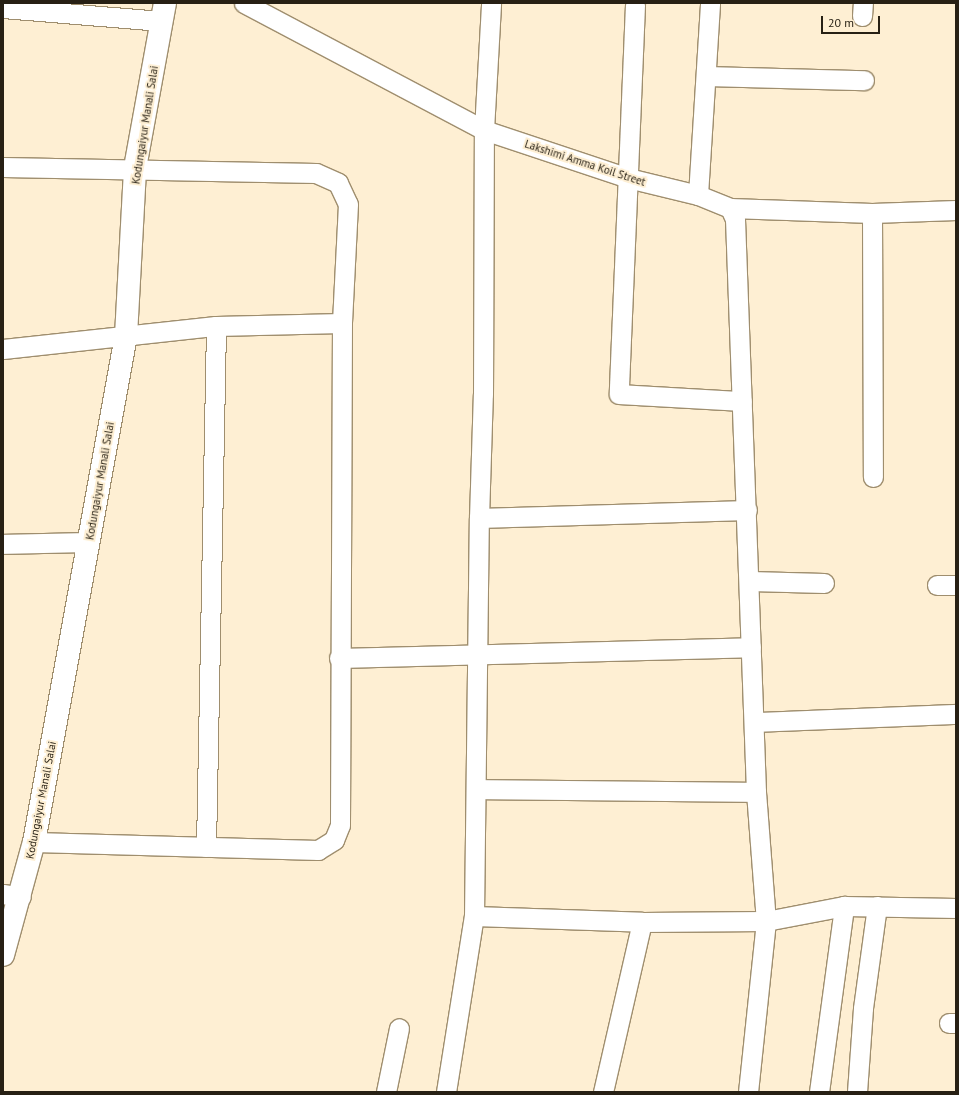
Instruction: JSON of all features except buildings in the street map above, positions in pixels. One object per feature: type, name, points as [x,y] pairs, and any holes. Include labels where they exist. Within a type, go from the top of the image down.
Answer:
[{"type":"street","name":"Lakshimi Amma Koil Street","points":[[244,3],[484,130],[628,178],[698,195],[730,208],[872,213],[956,210]]},
{"type":"street","points":[[446,1092],[474,916],[479,655],[478,518],[483,394],[484,130],[491,3]]},
{"type":"street","points":[[698,195],[710,3]]},
{"type":"street","points":[[635,5],[619,394],[742,401]]},
{"type":"street","points":[[3,8],[164,12]]},
{"type":"street","name":"Kodungaiyur Manali Salai","points":[[3,955],[12,895],[34,842],[126,336],[135,168],[164,12]]},
{"type":"street","points":[[706,76],[864,80]]},
{"type":"street","points":[[3,167],[135,168],[316,173],[338,183],[348,204],[342,323],[339,658],[340,825],[334,840],[318,850],[34,842]]},
{"type":"street","points":[[730,208],[735,219],[750,581],[751,647],[756,722],[756,792],[766,921],[748,1092]]},
{"type":"street","points":[[872,213],[873,477]]},
{"type":"street","points":[[3,349],[216,326],[342,323]]},
{"type":"street","points":[[206,847],[216,326]]},
{"type":"street","points":[[478,518],[747,510]]},
{"type":"street","points":[[3,544],[89,542]]},
{"type":"street","points":[[750,581],[824,583]]},
{"type":"street","points":[[937,586],[956,586]]},
{"type":"street","points":[[339,658],[751,647]]},
{"type":"street","points":[[756,722],[956,714]]},
{"type":"street","points":[[476,789],[756,792]]},
{"type":"street","points":[[474,916],[642,922],[766,921],[844,906],[956,908]]},
{"type":"street","points":[[819,1092],[844,906]]},
{"type":"street","points":[[857,1092],[863,1008],[877,906]]},
{"type":"street","points":[[603,1092],[642,922]]},
{"type":"street","points":[[386,1092],[399,1028]]}]
